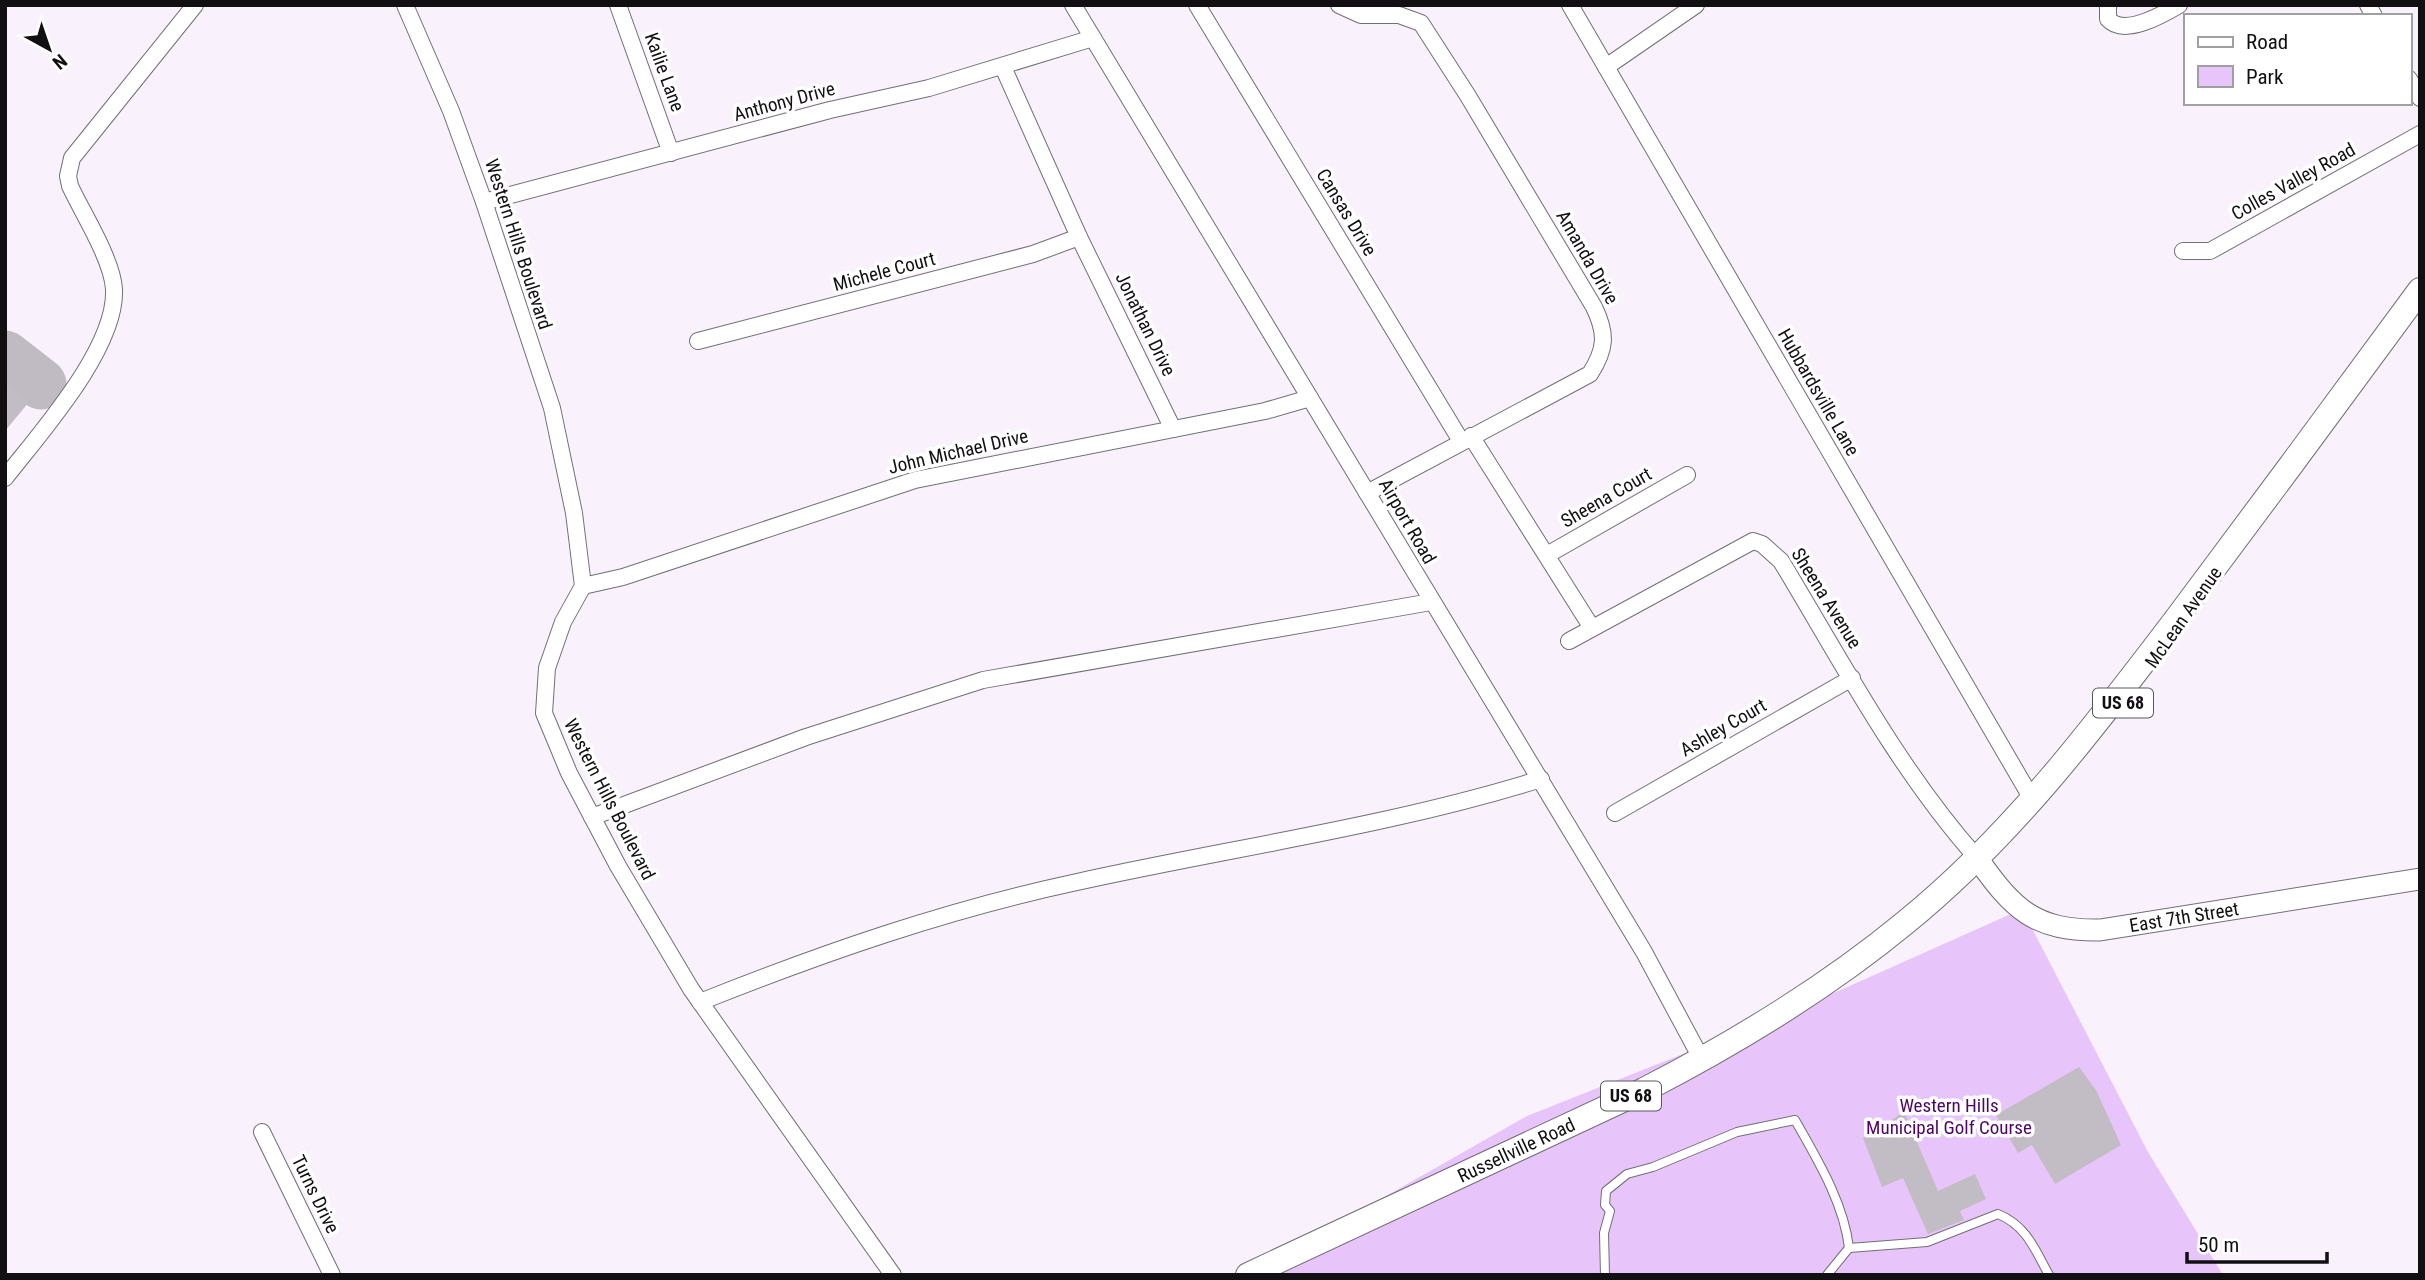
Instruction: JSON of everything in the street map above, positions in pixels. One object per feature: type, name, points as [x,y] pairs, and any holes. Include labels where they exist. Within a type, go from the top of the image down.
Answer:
[{"type":"main road","name":"McLean Avenue","points":[[1980,862],[2121,691],[2420,290]]},
{"type":"main road","name":"McLean Avenue","points":[[1980,862],[2080,759],[2246,526]]},
{"type":"main road","name":"East 7th Street","points":[[1980,862],[2002,894],[2045,924],[2068,930],[2100,930],[2419,882]]},
{"type":"main road","name":"Russellville Road","points":[[1248,1275],[1644,1090],[1702,1060],[1765,1024],[1835,978],[1980,862]]},
{"type":"main road","name":"Russellville Road","points":[[1276,1275],[1588,1129],[1735,1053],[1838,987],[1923,919],[1980,862]]},
{"type":"street","points":[[5,478],[73,390],[102,340],[111,314],[114,290],[111,272],[70,186],[68,176],[72,158],[195,5]]},
{"type":"street","name":"Western Hills Boulevard","points":[[405,5],[451,111],[484,202],[552,408],[574,513],[583,586],[563,622],[547,668],[544,713],[618,866],[699,1002],[893,1275]]},
{"type":"street","name":"Kailie Lane","points":[[618,5],[671,153]]},
{"type":"street","name":"Airport Road","points":[[1073,5],[1541,779],[1644,952],[1702,1060]]},
{"type":"street","name":"Cansas Drive","points":[[1197,5],[1466,439],[1547,555],[1592,628]]},
{"type":"street","name":"Amanda Drive","points":[[1339,5],[1361,15],[1399,15],[1421,23],[1468,96],[1604,327],[1605,347],[1590,374],[1367,493]]},
{"type":"street","name":"Hubbardsville Lane","points":[[1570,5],[2032,799]]},
{"type":"street","points":[[1606,67],[1696,5]]},
{"type":"street","points":[[2108,5],[2108,19],[2113,25],[2124,26],[2179,5]]},
{"type":"street","name":"Anthony Drive","points":[[484,202],[1003,67],[1093,38]]},
{"type":"street","name":"Jonathan Drive","points":[[1003,67],[1079,237],[1173,429]]},
{"type":"street","points":[[2411,82],[2420,98]]},
{"type":"street","name":"Colles Valley Road","points":[[2183,251],[2210,251],[2420,135]]},
{"type":"street","name":"Michele Court","points":[[698,341],[1033,254],[1079,237]]},
{"type":"street","name":"John Michael Drive","points":[[583,586],[623,577],[915,480],[1265,411],[1310,398]]},
{"type":"street","name":"Sheena Court","points":[[1547,555],[1686,475]]},
{"type":"street","name":"Sheena Avenue","points":[[1569,641],[1753,541],[1762,544],[1781,561],[1880,726],[1951,829],[1980,862]]},
{"type":"street","points":[[592,817],[806,737],[983,680],[1431,601]]},
{"type":"street","name":"Ashley Court","points":[[1615,813],[1852,678]]},
{"type":"street","points":[[699,1002],[831,950],[941,915],[1076,882],[1425,810],[1541,779]]},
{"type":"street","name":"Turns Drive","points":[[262,1132],[332,1275]]},
{"type":"lane","points":[[1605,1275],[1604,1233],[1609,1211],[1605,1205],[1606,1191],[1627,1174],[1737,1132],[1795,1120],[1816,1157],[1847,1227],[1849,1248],[1827,1275]]},
{"type":"lane","points":[[1849,1248],[1927,1242],[1998,1214],[2010,1219],[2032,1239],[2049,1275]]},
{"type":"green space","name":"Western Hills Municipal Golf Course","points":[[2022,909],[2148,1152],[2223,1275],[1247,1275],[1527,1116],[1816,1001]]},
{"type":"building","points":[[5,383],[29,402],[5,431]]},
{"type":"building","points":[[2079,1067],[2096,1090],[2121,1145],[2055,1184],[2032,1145],[2018,1153],[1996,1115]]},
{"type":"building","points":[[1904,1112],[1938,1191],[1975,1174],[1986,1199],[1960,1211],[1964,1220],[1928,1234],[1903,1178],[1882,1187],[1863,1138]]},
{"type":"taxiway","points":[[5,356],[41,384]]}]
